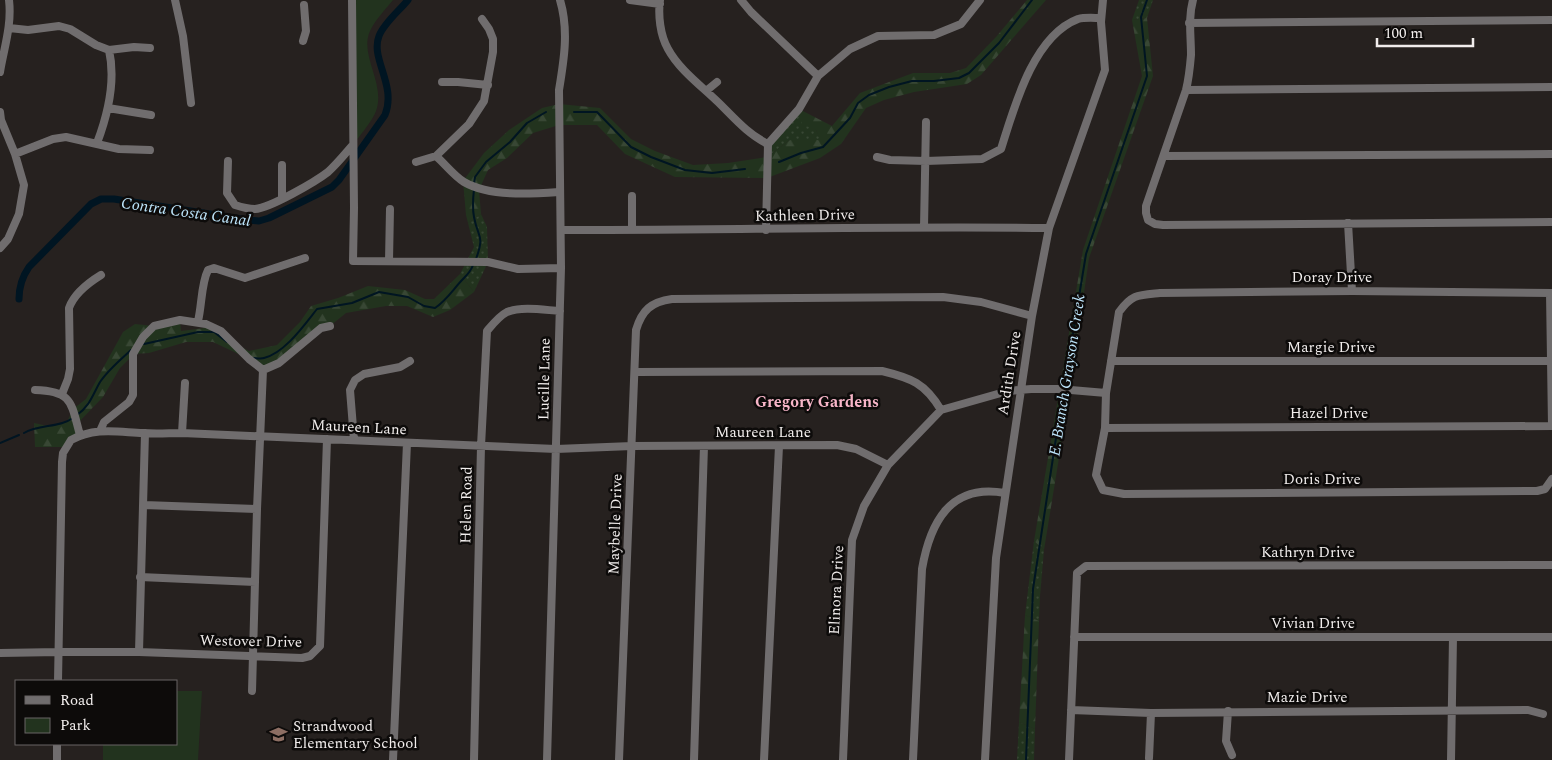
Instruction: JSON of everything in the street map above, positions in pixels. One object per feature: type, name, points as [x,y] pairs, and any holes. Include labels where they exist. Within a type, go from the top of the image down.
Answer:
[{"type":"street","points":[[0,72],[9,28],[9,0]]},
{"type":"street","points":[[175,0],[183,36],[191,103]]},
{"type":"street","points":[[352,0],[353,261],[488,262],[518,269],[562,268]]},
{"type":"street","name":"Lucille Lane","points":[[547,760],[562,268],[559,90],[566,35],[560,0]]},
{"type":"street","points":[[630,0],[660,2],[661,29],[667,48],[682,68],[757,139],[768,144]]},
{"type":"street","points":[[741,0],[751,12],[818,76]]},
{"type":"street","points":[[766,230],[768,144],[799,109],[818,76],[850,49],[878,36],[934,35],[960,24],[980,0]]},
{"type":"street","name":"Ardith Drive","points":[[985,760],[996,558],[1032,316],[1049,228],[1105,70],[1101,18],[1103,0]]},
{"type":"street","points":[[1193,0],[1189,23],[1191,56],[1189,77],[1146,206],[1148,220],[1163,225],[1552,222]]},
{"type":"street","points":[[302,2],[310,13]]},
{"type":"street","points":[[302,2],[306,31],[303,41]]},
{"type":"street","points":[[416,162],[436,156],[463,130],[484,101],[493,52],[493,39],[482,18]]},
{"type":"street","points":[[877,157],[890,160],[926,161],[982,158],[1001,149],[1019,93],[1039,52],[1062,28],[1080,18],[1101,18]]},
{"type":"street","points":[[1189,23],[1552,20]]},
{"type":"street","points":[[9,28],[28,30],[59,26],[70,29],[96,45],[109,50],[134,47],[150,48]]},
{"type":"street","points":[[97,143],[108,108],[112,65],[109,50]]},
{"type":"street","points":[[442,82],[488,85]]},
{"type":"street","points":[[706,92],[717,82]]},
{"type":"street","points":[[1186,90],[1552,87]]},
{"type":"street","points":[[108,108],[152,115]]},
{"type":"street","points":[[0,112],[24,185],[18,214],[8,240],[0,248]]},
{"type":"street","points":[[924,227],[926,122]]},
{"type":"street","points":[[15,154],[66,136],[118,149],[150,150]]},
{"type":"street","points":[[228,161],[227,193],[235,206],[255,209],[265,207],[282,199],[328,172],[352,149]]},
{"type":"street","points":[[1164,156],[1552,154]]},
{"type":"street","points":[[436,156],[463,181],[480,190],[496,193],[560,192]]},
{"type":"street","points":[[282,165],[282,199]]},
{"type":"street","points":[[632,196],[632,230]]},
{"type":"street","points":[[389,261],[390,209]]},
{"type":"street","points":[[1348,224],[1352,291]]},
{"type":"street","name":"Kathleen Drive","points":[[561,230],[766,230],[924,227],[1049,228]]},
{"type":"street","points":[[198,321],[208,270],[214,268],[245,278],[305,258]]},
{"type":"street","points":[[62,394],[70,369],[70,308],[72,302],[89,283],[101,275]]},
{"type":"street","name":"Doray Drive","points":[[1111,361],[1119,312],[1127,302],[1135,297],[1160,293],[1352,291],[1551,293]]},
{"type":"street","points":[[1551,293],[1552,426]]},
{"type":"street","name":"Maybelle Drive","points":[[619,760],[636,372],[636,330],[640,320],[653,304],[661,300],[682,298],[943,297],[981,302],[1032,316]]},
{"type":"street","name":"Helen Road","points":[[474,760],[481,446],[487,331],[494,322],[507,312],[523,310],[560,311]]},
{"type":"street","points":[[100,431],[104,422],[129,402],[133,395],[134,354],[143,337],[154,326],[180,320],[198,321],[221,331],[263,370]]},
{"type":"street","points":[[263,370],[279,363],[321,328],[330,326]]},
{"type":"street","points":[[354,440],[350,390],[355,380],[364,374],[400,367],[410,361]]},
{"type":"street","points":[[1106,428],[1106,393],[1111,361]]},
{"type":"street","name":"Margie Drive","points":[[1111,361],[1551,361]]},
{"type":"street","points":[[252,691],[263,370]]},
{"type":"street","points":[[636,372],[882,371],[898,375],[921,385],[933,397],[940,410],[1008,391],[1059,389],[1106,393]]},
{"type":"street","points":[[182,433],[185,383]]},
{"type":"street","points":[[35,390],[53,391],[62,394],[73,409],[80,435],[70,440],[63,454],[62,462],[58,680]]},
{"type":"street","name":"Elinora Drive","points":[[843,760],[852,540],[864,506],[888,464],[940,410]]},
{"type":"street","name":"Hazel Drive","points":[[1106,428],[1552,426]]},
{"type":"street","name":"Doris Drive","points":[[1106,428],[1096,475],[1102,490],[1124,494],[1537,491],[1545,489],[1552,479]]},
{"type":"street","name":"Maureen Lane","points":[[80,435],[100,431],[182,433],[556,449],[632,446],[846,446],[888,464]]},
{"type":"street","points":[[139,652],[145,433]]},
{"type":"street","name":"Westover Drive","points":[[0,653],[139,652],[302,658],[310,656],[320,646],[327,439]]},
{"type":"street","points":[[393,760],[407,443]]},
{"type":"street","points":[[694,760],[704,446]]},
{"type":"street","points":[[764,760],[778,446]]},
{"type":"street","points":[[913,760],[922,569],[929,539],[938,518],[960,498],[970,493],[981,491],[993,490],[1005,493]]},
{"type":"street","points":[[144,505],[257,508]]},
{"type":"street","name":"Kathryn Drive","points":[[1074,637],[1077,573],[1086,566],[1552,565]]},
{"type":"street","points":[[140,577],[255,582]]},
{"type":"street","points":[[1069,760],[1074,637]]},
{"type":"street","name":"Vivian Drive","points":[[1074,637],[1552,637]]},
{"type":"street","points":[[1452,760],[1453,637]]},
{"type":"street","name":"Mazie Drive","points":[[1072,710],[1151,713],[1528,710],[1543,714]]},
{"type":"street","points":[[1228,711],[1226,741],[1232,755]]},
{"type":"street","points":[[1149,758],[1151,713]]},
{"type":"street","points":[[56,760],[57,745]]},
{"type":"green space","points":[[352,0],[393,0],[377,19],[370,31],[368,50],[378,90],[378,101],[372,119],[352,146]]},
{"type":"green space","points":[[1027,0],[1046,0],[981,75],[967,84],[914,92],[884,100],[866,108],[841,144],[820,158],[767,178],[675,177],[625,154],[597,125],[559,125],[533,133],[507,158],[488,170],[479,190],[481,214],[468,223],[463,181],[484,153],[509,130],[542,108],[559,104],[600,108],[631,139],[655,151],[693,165],[728,163],[767,157],[790,140],[820,140],[816,130],[802,124],[799,109],[832,126],[860,93],[913,73],[950,73],[966,68],[996,37]]},
{"type":"green space","points":[[1139,0],[1153,0],[1147,18],[1132,20]]},
{"type":"green space","points":[[1147,18],[1153,76],[1089,258],[1044,550],[1034,541],[1083,250],[1142,76],[1132,20]]},
{"type":"green space","points":[[799,109],[816,130],[821,140],[790,140],[767,157],[768,144]]},
{"type":"green space","points":[[481,214],[487,227],[488,262],[474,292],[460,274],[474,247],[468,223]]},
{"type":"green space","points":[[460,274],[474,292],[450,310],[433,317],[407,306],[386,306],[346,313],[330,326],[263,370],[249,359],[213,342],[186,342],[149,353],[134,354],[120,368],[103,397],[77,424],[80,435],[66,447],[35,447],[34,423],[48,426],[67,422],[73,409],[86,399],[123,332],[135,324],[154,326],[180,320],[181,331],[213,327],[232,342],[249,351],[277,345],[300,322],[311,306],[368,286],[405,290],[425,299],[434,299]]},
{"type":"green space","points":[[1034,541],[1044,550],[1039,621],[1025,615]]},
{"type":"green space","points":[[1025,615],[1039,621],[1035,729],[1019,722]]},
{"type":"green space","points":[[178,691],[202,691],[198,760],[103,760],[103,745],[178,745]]},
{"type":"green space","points":[[1019,722],[1035,729],[1034,760],[1017,760]]},
{"type":"waterway","name":"Contra Costa Canal","points":[[19,299],[21,282],[29,267],[91,204],[101,199],[114,199],[259,221],[269,218],[332,187],[385,115],[388,93],[377,45],[384,26],[408,0]]},
{"type":"waterway","points":[[779,162],[823,147],[850,118],[858,103],[869,95],[912,81],[959,78],[969,73],[999,43],[1032,0]]},
{"type":"waterway","name":"E. Branch Grayson Creek","points":[[1064,388],[1086,254],[1147,76],[1141,17],[1147,0]]},
{"type":"waterway","points":[[474,184],[475,177],[486,162],[510,142],[527,123],[546,112]]},
{"type":"waterway","points":[[574,112],[597,112],[631,147],[685,170],[712,173],[745,169]]},
{"type":"waterway","points":[[474,189],[473,213],[480,237],[479,251],[476,259]]},
{"type":"waterway","points":[[252,358],[264,358],[272,355],[287,344],[317,309],[352,303],[379,292],[408,297],[424,306],[435,308],[468,274],[473,265]]},
{"type":"waterway","points":[[144,344],[198,332],[214,332],[227,342]]},
{"type":"waterway","points":[[77,415],[88,404],[107,373],[131,350]]},
{"type":"waterway","name":"E. Branch Grayson Creek","points":[[1026,760],[1033,589],[1063,392]]},
{"type":"waterway","points":[[24,433],[36,428],[62,423],[73,418]]},
{"type":"waterway","points":[[0,443],[19,435]]},
{"type":"place","name":"Strandwood Elementary School","points":[[279,735]]},
{"type":"district","name":"Gregory Gardens","points":[[817,401]]}]
